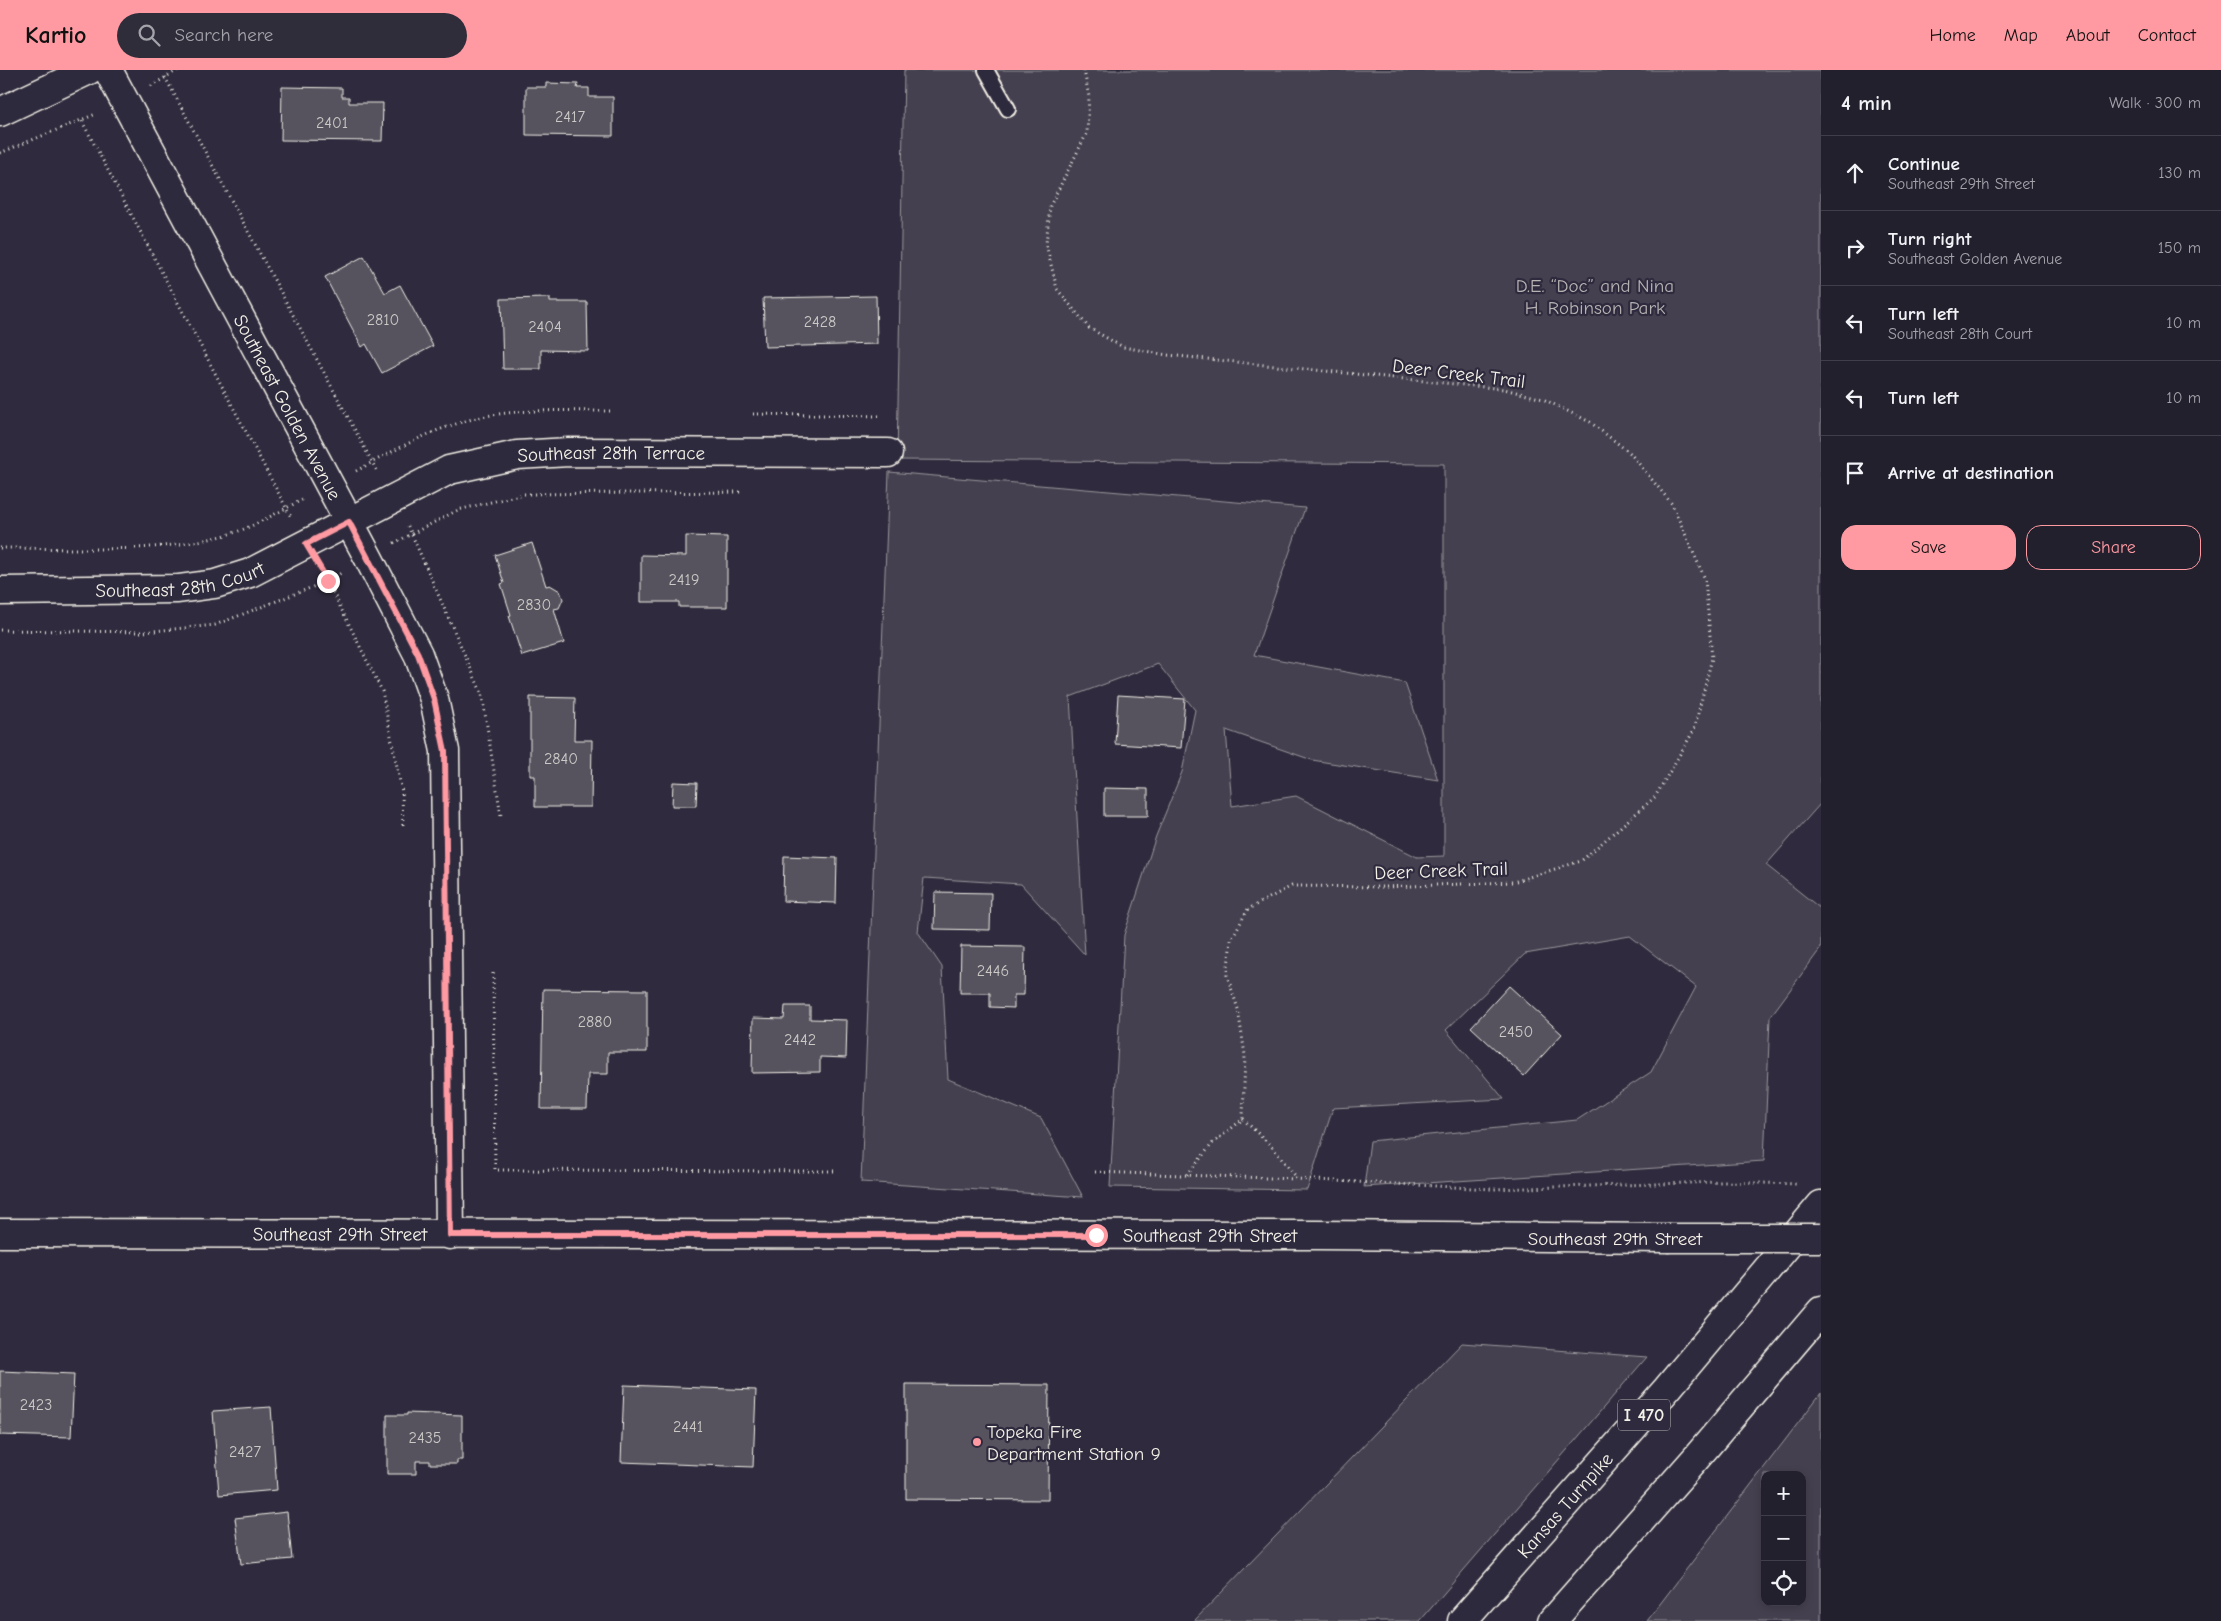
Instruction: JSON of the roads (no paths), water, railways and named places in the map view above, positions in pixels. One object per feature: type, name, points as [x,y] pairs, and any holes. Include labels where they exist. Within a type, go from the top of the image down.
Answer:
[{"type":"main road","points":[[0,112],[89,70]]},
{"type":"main road","name":"Southeast Golden Avenue","points":[[108,70],[368,557],[418,654],[434,699],[445,751],[450,1235]]},
{"type":"main road","name":"Southeast 28th Terrace","points":[[349,522],[449,470],[517,455],[569,452],[888,452]]},
{"type":"main road","name":"Southeast 28th Court","points":[[0,591],[178,589],[215,584],[250,573],[349,522]]},
{"type":"main road","name":"Kansas Turnpike","points":[[1462,1621],[1668,1389],[1821,1205]]},
{"type":"main road","name":"Southeast 29th Street","points":[[0,1234],[1279,1235],[1821,1238]]},
{"type":"main road","points":[[1552,1621],[1697,1457],[1821,1311]]},
{"type":"lane","points":[[986,70],[1008,109]]},
{"type":"place","name":"Topeka Fire Department Station 9","points":[[977,1442]]},
{"type":"park label","name":"D.E. “Doc” and Nina H. Robinson Park","points":[[1595,296]]}]
